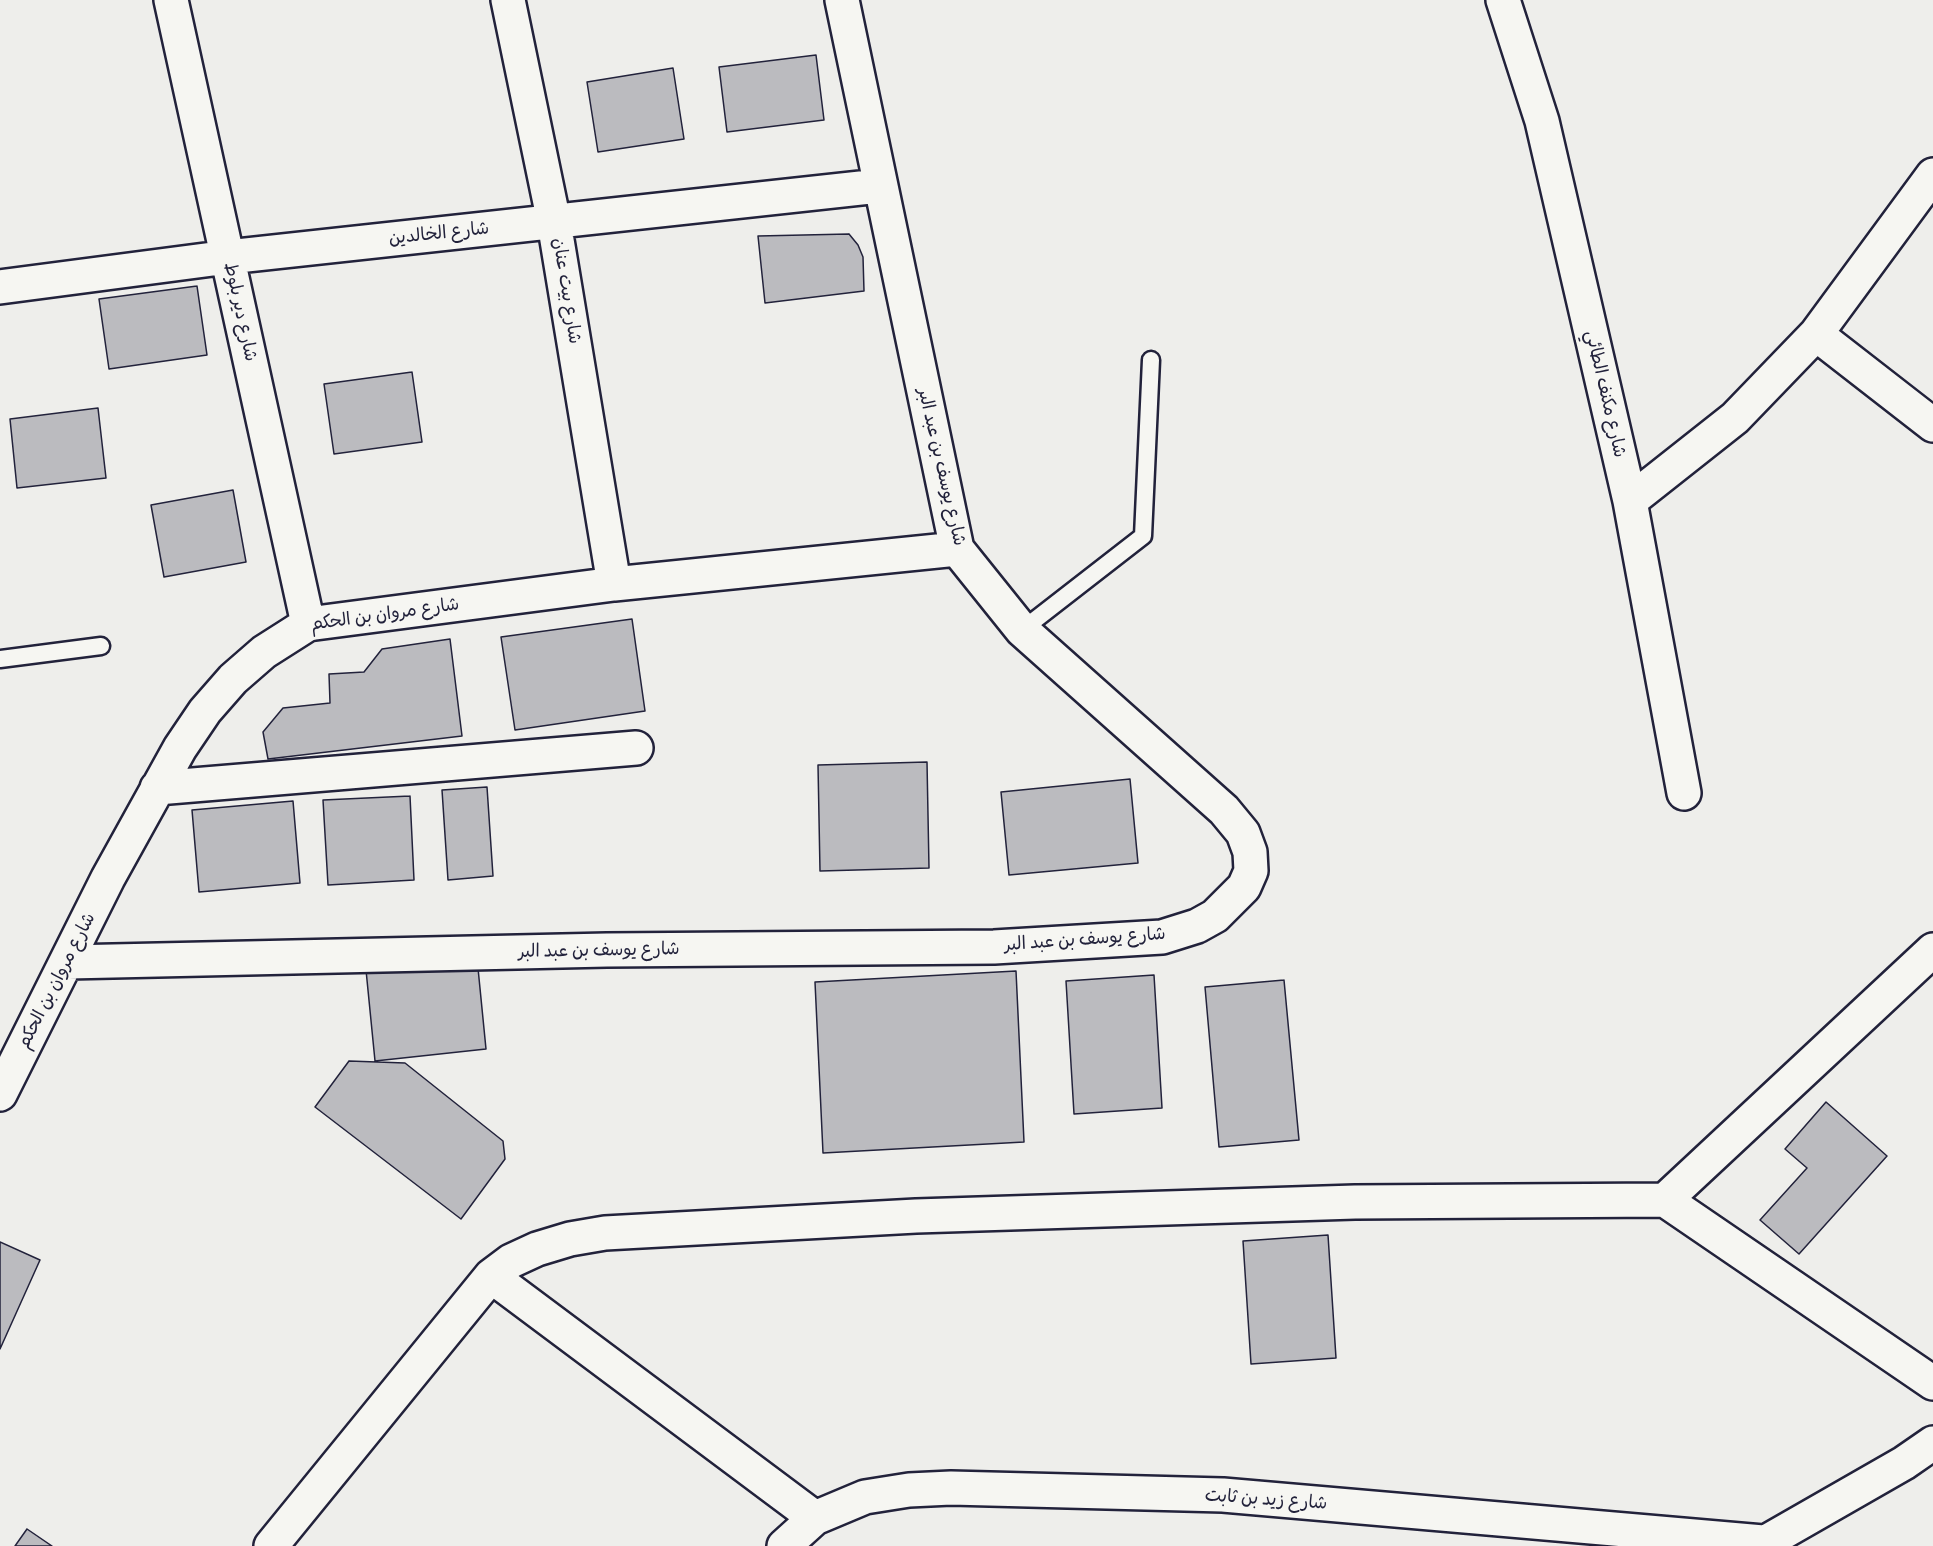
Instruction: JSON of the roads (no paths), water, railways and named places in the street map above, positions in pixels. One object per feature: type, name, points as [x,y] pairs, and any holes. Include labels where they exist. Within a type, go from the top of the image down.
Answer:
[{"type":"street","name":"شارع دير بلوط","points":[[171,0],[308,624]]},
{"type":"street","name":"شارع بيت عنان","points":[[508,0],[554,222],[614,584]]},
{"type":"street","name":"شارع يوسف بن عبد البر","points":[[68,962],[595,950],[994,947],[1161,937],[1197,926],[1215,916],[1244,887],[1251,871],[1250,852],[1243,833],[1224,810],[1022,630],[957,549],[879,186],[842,0]]},
{"type":"street","name":"شارع مكنف الطائي","points":[[1503,0],[1542,121],[1630,501],[1684,793]]},
{"type":"street","points":[[1630,501],[1735,418],[1816,334],[1933,175]]},
{"type":"street","name":"شارع الخالدين","points":[[0,287],[228,257],[879,186]]},
{"type":"street","points":[[1816,334],[1933,426]]},
{"type":"street","name":"شارع مروان بن الحكم","points":[[0,1094],[108,878],[157,788],[204,711],[264,652],[308,624],[614,584],[957,549]]},
{"type":"street","points":[[157,788],[636,748]]},
{"type":"street","points":[[1665,1200],[1933,950]]},
{"type":"street","points":[[271,1546],[491,1276],[511,1261],[537,1250],[570,1239],[605,1233],[916,1216],[1130,1209],[1355,1202],[1665,1200],[1933,1383]]},
{"type":"street","points":[[491,1276],[816,1518]]},
{"type":"street","points":[[1761,1544],[1904,1463],[1933,1443]]},
{"type":"street","name":"شارع زيد بن ثابت","points":[[784,1546],[816,1518],[865,1497],[909,1490],[1034,1490],[1223,1495],[1761,1544]]},
{"type":"lane","points":[[1022,630],[1143,536],[1151,360]]},
{"type":"lane","points":[[0,658],[101,646]]}]
